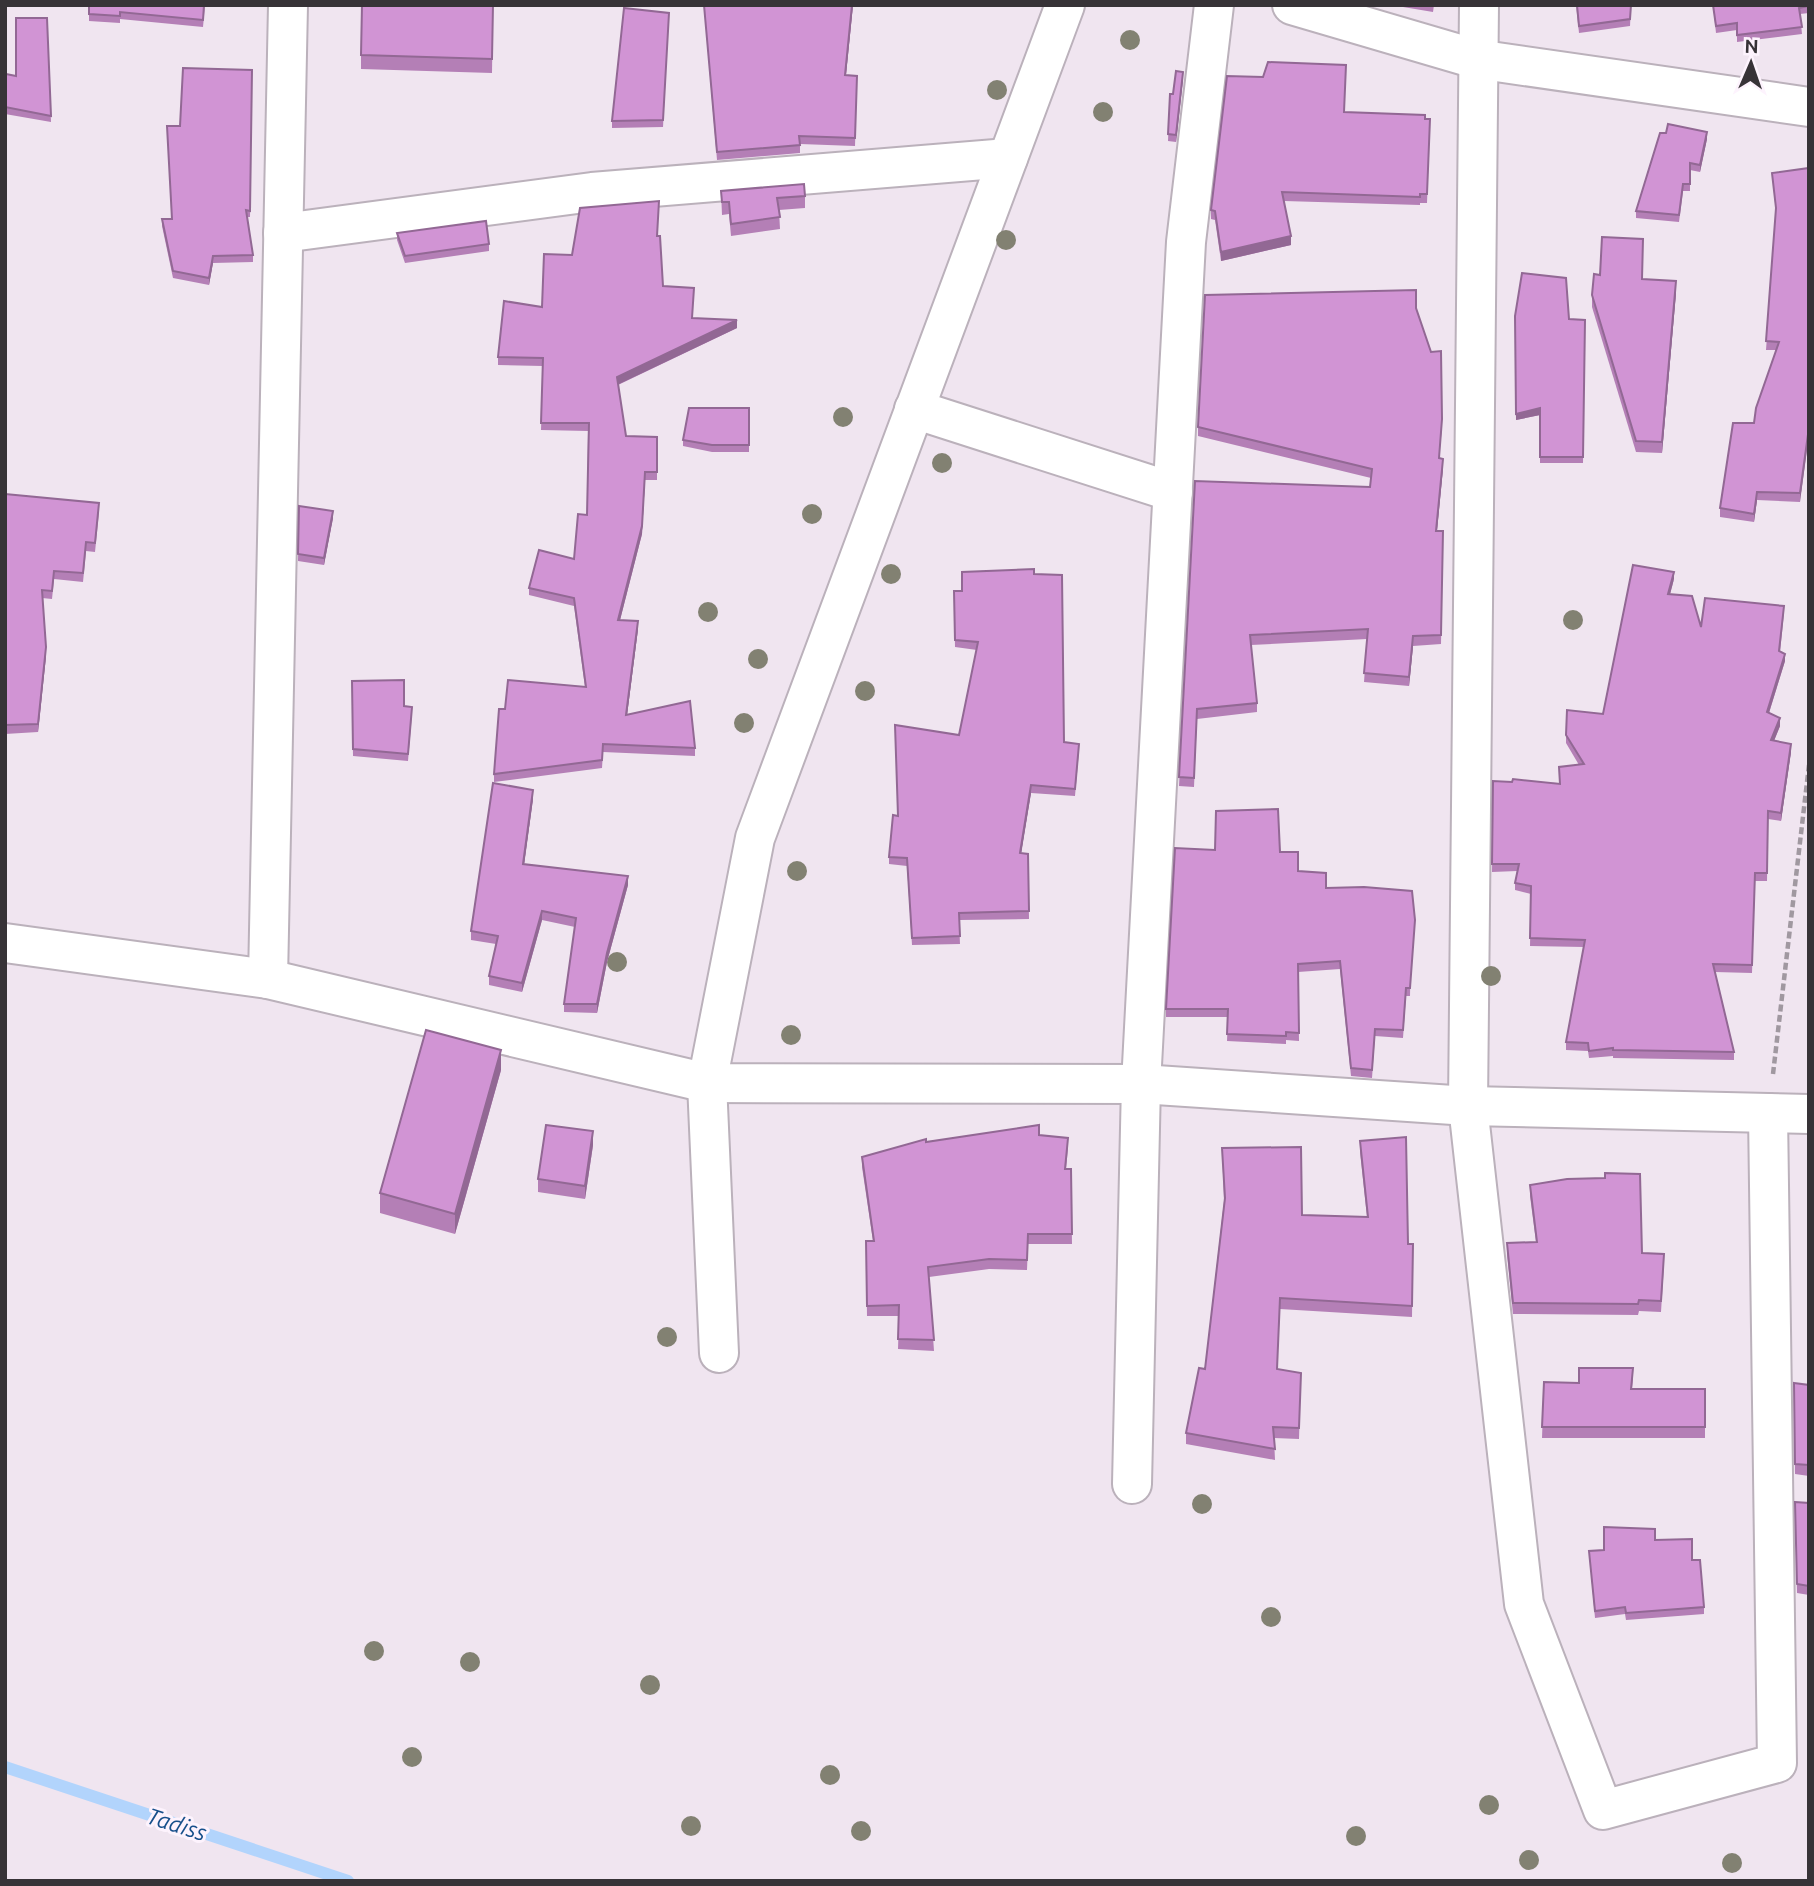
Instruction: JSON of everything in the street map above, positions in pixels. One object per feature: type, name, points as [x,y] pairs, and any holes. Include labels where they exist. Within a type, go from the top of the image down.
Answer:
[{"type":"street","points":[[268,979],[288,5]]},
{"type":"street","points":[[719,1353],[707,1083],[755,838],[1065,5]]},
{"type":"street","points":[[1132,1484],[1142,1084],[1186,242],[1214,5]]},
{"type":"street","points":[[1292,5],[1476,59],[1809,107]]},
{"type":"street","points":[[1479,5],[1476,59],[1468,1106],[1524,1604],[1603,1810],[1777,1763],[1768,1113]]},
{"type":"street","points":[[283,233],[593,192],[1008,158]]},
{"type":"street","points":[[914,409],[1173,492]]},
{"type":"street","points":[[5,943],[268,979],[707,1083],[1142,1084],[1468,1106],[1809,1114]]},
{"type":"path","points":[[1768,1113],[1809,765]]},
{"type":"building","points":[[89,5],[204,5],[203,20],[120,12],[120,16],[89,14]]},
{"type":"building","points":[[362,5],[493,5],[492,59],[361,55]]},
{"type":"building","points":[[704,5],[852,5],[845,75],[857,76],[855,138],[799,136],[800,145],[717,152]]},
{"type":"building","points":[[1577,5],[1631,5],[1630,19],[1579,26]]},
{"type":"building","points":[[1713,5],[1809,6],[1799,8],[1802,27],[1737,35],[1737,23],[1716,26]]},
{"type":"building","points":[[624,8],[669,13],[663,120],[612,121]]},
{"type":"building","points":[[16,18],[47,18],[51,116],[5,107],[6,74],[16,76]]},
{"type":"building","points":[[1268,62],[1346,65],[1344,112],[1425,115],[1425,119],[1430,119],[1427,194],[1420,194],[1420,197],[1282,192],[1291,236],[1221,252],[1215,211],[1211,210],[1227,76],[1263,77]]},
{"type":"building","points":[[183,68],[252,70],[250,211],[246,210],[253,255],[213,256],[209,278],[173,271],[162,219],[172,219],[167,126],[180,126]]},
{"type":"building","points":[[1176,71],[1183,72],[1176,135],[1168,134],[1170,94],[1173,94]]},
{"type":"building","points":[[1668,124],[1707,132],[1700,165],[1690,163],[1690,184],[1683,184],[1679,215],[1636,211],[1660,133],[1666,133]]},
{"type":"building","points":[[1809,168],[1809,427],[1800,493],[1757,492],[1754,514],[1720,508],[1733,423],[1754,423],[1756,408],[1779,342],[1766,341],[1776,208],[1772,173]]},
{"type":"building","points":[[804,184],[805,196],[777,198],[780,217],[731,224],[729,202],[722,202],[721,191]]},
{"type":"building","points":[[659,201],[657,236],[660,236],[663,286],[694,288],[692,318],[737,320],[617,377],[626,436],[657,437],[657,472],[645,472],[642,526],[618,620],[638,621],[626,715],[690,701],[695,748],[603,744],[602,760],[494,774],[499,709],[505,709],[508,680],[586,687],[574,598],[529,588],[539,550],[574,559],[578,514],[587,515],[589,423],[541,423],[543,358],[498,357],[504,301],[542,307],[544,254],[572,255],[580,208]]},
{"type":"building","points":[[486,221],[489,244],[405,256],[397,233]]},
{"type":"building","points":[[1602,237],[1643,239],[1642,279],[1676,281],[1662,442],[1636,441],[1592,295],[1594,274],[1600,275]]},
{"type":"building","points":[[1522,273],[1566,278],[1569,319],[1585,320],[1583,457],[1540,457],[1540,408],[1516,414],[1515,316]]},
{"type":"building","points":[[1416,290],[1416,308],[1431,352],[1441,351],[1442,419],[1439,458],[1443,459],[1436,531],[1443,531],[1441,635],[1413,636],[1409,677],[1364,673],[1368,629],[1250,635],[1257,703],[1197,709],[1194,778],[1179,777],[1195,481],[1370,487],[1372,469],[1198,427],[1205,295]]},
{"type":"building","points":[[689,408],[749,408],[749,445],[712,445],[683,440]]},
{"type":"building","points":[[5,494],[99,503],[95,543],[86,542],[83,573],[54,571],[52,591],[42,590],[46,647],[38,724],[5,725]]},
{"type":"building","points":[[299,506],[333,511],[324,558],[298,554]]},
{"type":"building","points":[[1633,565],[1674,572],[1668,594],[1692,596],[1701,627],[1705,598],[1784,606],[1779,651],[1785,654],[1767,712],[1780,718],[1771,740],[1791,744],[1781,813],[1768,811],[1767,873],[1755,873],[1752,965],[1713,964],[1734,1052],[1613,1048],[1589,1051],[1588,1043],[1566,1042],[1585,940],[1530,938],[1531,886],[1515,883],[1519,864],[1492,864],[1493,781],[1512,782],[1513,779],[1560,784],[1559,767],[1584,764],[1566,735],[1567,710],[1603,714]]},
{"type":"building","points":[[1034,569],[1034,574],[1062,575],[1064,742],[1079,744],[1075,789],[1031,785],[1020,853],[1028,854],[1029,911],[959,913],[960,936],[912,938],[907,858],[889,857],[893,815],[898,816],[895,725],[959,735],[978,642],[955,640],[954,591],[962,591],[962,572]]},
{"type":"building","points":[[404,680],[404,706],[412,707],[408,754],[353,749],[352,681]]},
{"type":"building","points":[[493,783],[533,790],[523,864],[628,876],[607,953],[597,1004],[564,1004],[576,918],[542,911],[522,983],[489,976],[498,936],[471,931]]},
{"type":"building","points":[[1278,809],[1280,852],[1298,852],[1298,871],[1326,873],[1326,888],[1364,887],[1412,891],[1415,920],[1410,988],[1406,988],[1403,1030],[1375,1029],[1372,1070],[1351,1068],[1340,961],[1298,964],[1299,1033],[1286,1032],[1286,1036],[1227,1034],[1228,1009],[1166,1009],[1175,848],[1215,850],[1216,811]]},
{"type":"building","points":[[426,1030],[501,1050],[455,1214],[380,1193]]},
{"type":"building","points":[[546,1125],[593,1131],[585,1186],[538,1179]]},
{"type":"building","points":[[1039,1125],[1039,1135],[1068,1138],[1065,1169],[1071,1169],[1072,1234],[1028,1234],[1027,1260],[989,1259],[928,1267],[934,1340],[898,1339],[899,1305],[867,1306],[866,1241],[874,1241],[862,1157],[926,1139],[926,1142]]},
{"type":"building","points":[[1406,1137],[1408,1244],[1413,1244],[1412,1306],[1280,1298],[1277,1369],[1301,1373],[1299,1428],[1273,1427],[1275,1449],[1186,1433],[1199,1368],[1205,1369],[1225,1198],[1222,1148],[1301,1147],[1302,1215],[1368,1217],[1360,1141]]},
{"type":"building","points":[[1605,1173],[1640,1174],[1642,1253],[1664,1254],[1661,1301],[1639,1300],[1638,1304],[1513,1303],[1507,1243],[1537,1242],[1530,1185],[1567,1179],[1605,1178]]},
{"type":"building","points":[[1579,1368],[1633,1368],[1631,1389],[1705,1389],[1705,1427],[1542,1427],[1544,1382],[1579,1383]]},
{"type":"building","points":[[1794,1383],[1809,1385],[1809,1465],[1795,1464]]},
{"type":"building","points":[[1795,1502],[1809,1503],[1809,1586],[1797,1584]]},
{"type":"building","points":[[1604,1527],[1655,1529],[1655,1540],[1692,1539],[1692,1560],[1700,1560],[1704,1607],[1626,1613],[1625,1607],[1595,1611],[1589,1551],[1604,1550]]},
{"type":"waterway","name":"Tadiss","points":[[5,1767],[348,1881]]}]
